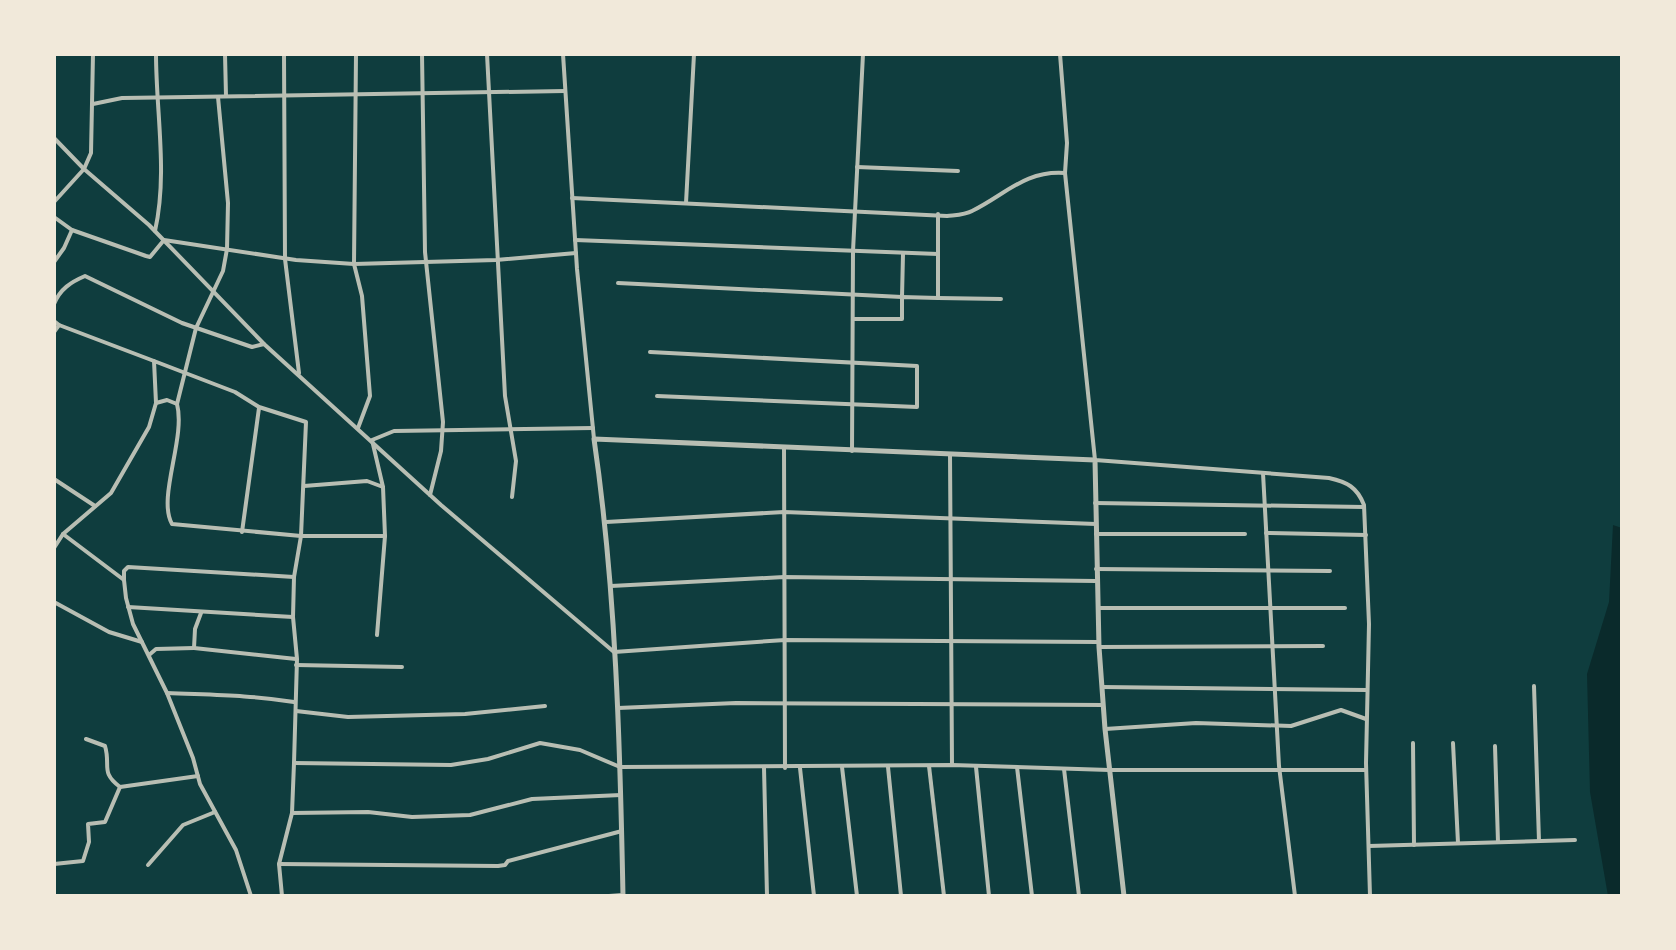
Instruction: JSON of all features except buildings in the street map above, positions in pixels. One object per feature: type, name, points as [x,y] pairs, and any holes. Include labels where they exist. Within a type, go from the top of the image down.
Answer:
[{"type":"street","points":[[54,202],[84,169],[91,153],[93,54]]},
{"type":"street","points":[[155,231],[161,205],[162,175],[156,54]]},
{"type":"street","points":[[225,54],[226,96]]},
{"type":"street","points":[[284,54],[285,259],[300,375]]},
{"type":"street","points":[[356,54],[354,264],[362,296],[370,396],[358,428]]},
{"type":"street","points":[[422,54],[426,263],[443,431],[430,495]]},
{"type":"street","points":[[487,54],[505,396],[516,461],[512,497]]},
{"type":"street","points":[[563,54],[576,253],[611,586],[623,895],[609,896]]},
{"type":"street","points":[[686,203],[694,54]]},
{"type":"street","points":[[852,451],[853,251],[863,54]]},
{"type":"street","points":[[1060,54],[1067,143],[1065,173],[1095,460],[1096,608],[1103,705],[1124,896]]},
{"type":"street","points":[[93,104],[122,98],[565,91]]},
{"type":"street","points":[[218,96],[228,203],[227,249],[223,271],[196,328],[177,404],[180,415],[178,442],[171,466],[169,520],[177,525],[242,532],[385,536]]},
{"type":"street","points":[[54,138],[84,169],[155,231],[264,344],[430,495],[614,652],[785,640],[1323,646]]},
{"type":"street","points":[[857,167],[958,171]]},
{"type":"street","points":[[572,198],[947,216],[969,213],[1008,188],[1046,172],[1065,173]]},
{"type":"street","points":[[938,214],[938,298]]},
{"type":"street","points":[[54,217],[72,230],[150,257],[164,240]]},
{"type":"street","points":[[54,262],[72,230]]},
{"type":"street","points":[[164,240],[285,259],[354,264],[496,260],[576,253]]},
{"type":"street","points":[[575,240],[938,254]]},
{"type":"street","points":[[853,319],[902,319],[903,254]]},
{"type":"street","points":[[54,304],[56,295],[71,282],[85,276],[196,328],[252,347],[264,344]]},
{"type":"street","points":[[618,283],[1001,299]]},
{"type":"street","points":[[54,321],[235,392],[259,407],[306,422],[301,536],[294,577],[296,710],[292,813],[279,864],[282,896]]},
{"type":"street","points":[[54,332],[59,325]]},
{"type":"street","points":[[650,352],[917,366],[917,407],[657,396]]},
{"type":"street","points":[[54,548],[63,534],[111,493],[149,427],[156,403],[154,361]]},
{"type":"street","points":[[156,403],[167,400],[177,404]]},
{"type":"street","points":[[242,532],[259,407]]},
{"type":"street","points":[[372,440],[394,431],[593,428]]},
{"type":"street","points":[[594,439],[1095,460],[1340,480],[1359,492],[1364,507],[1370,896]]},
{"type":"street","points":[[372,440],[383,487],[385,536],[377,635]]},
{"type":"street","points":[[784,448],[785,768]]},
{"type":"street","points":[[950,454],[952,765]]},
{"type":"street","points":[[1263,473],[1279,770],[1295,896]]},
{"type":"street","points":[[54,479],[95,506]]},
{"type":"street","points":[[304,486],[367,481],[383,487]]},
{"type":"street","points":[[1095,503],[1364,507]]},
{"type":"street","points":[[606,522],[784,512],[1096,524]]},
{"type":"street","points":[[1266,533],[1366,535]]},
{"type":"street","points":[[63,534],[124,580]]},
{"type":"street","points":[[1096,534],[1245,534]]},
{"type":"street","points":[[251,896],[236,850],[198,776],[167,693],[128,607],[124,571],[128,567],[294,577]]},
{"type":"street","points":[[1096,569],[1330,571]]},
{"type":"street","points":[[611,586],[784,577],[1096,581]]},
{"type":"street","points":[[54,602],[109,632],[142,642]]},
{"type":"street","points":[[128,607],[293,617]]},
{"type":"street","points":[[1096,608],[1345,608]]},
{"type":"street","points":[[194,648],[195,629],[201,613]]},
{"type":"street","points":[[149,655],[156,649],[194,648],[296,662],[402,667]]},
{"type":"street","points":[[1534,686],[1539,841]]},
{"type":"street","points":[[1102,687],[1367,690]]},
{"type":"street","points":[[167,693],[223,693],[240,698],[255,695],[294,702]]},
{"type":"street","points":[[617,708],[736,703],[1103,705]]},
{"type":"street","points":[[296,710],[348,717],[465,714],[545,706]]},
{"type":"street","points":[[1105,729],[1196,723],[1291,726],[1341,710],[1367,719]]},
{"type":"street","points":[[86,739],[105,746],[109,779],[120,787],[198,776]]},
{"type":"street","points":[[294,763],[451,765],[488,759],[540,743],[580,750],[620,767],[952,765],[1109,770],[1366,770]]},
{"type":"street","points":[[1413,743],[1414,845]]},
{"type":"street","points":[[1453,743],[1458,843]]},
{"type":"street","points":[[1495,746],[1498,842]]},
{"type":"street","points":[[888,766],[901,896]]},
{"type":"street","points":[[929,766],[944,896]]},
{"type":"street","points":[[976,766],[989,896]]},
{"type":"street","points":[[842,767],[857,896]]},
{"type":"street","points":[[1017,767],[1032,896]]},
{"type":"street","points":[[764,768],[767,896]]},
{"type":"street","points":[[800,768],[814,896]]},
{"type":"street","points":[[1064,769],[1079,896]]},
{"type":"street","points":[[54,864],[83,861],[89,842],[88,824],[105,822],[120,787]]},
{"type":"street","points":[[292,813],[368,812],[412,817],[470,815],[532,799],[621,795]]},
{"type":"street","points":[[148,865],[183,825],[215,812]]},
{"type":"street","points":[[279,864],[498,866],[622,831]]},
{"type":"street","points":[[1369,846],[1575,840]]},
{"type":"water","points":[[1613,525],[1622,528],[1622,896],[1608,896],[1590,792],[1587,674],[1609,602]]}]
